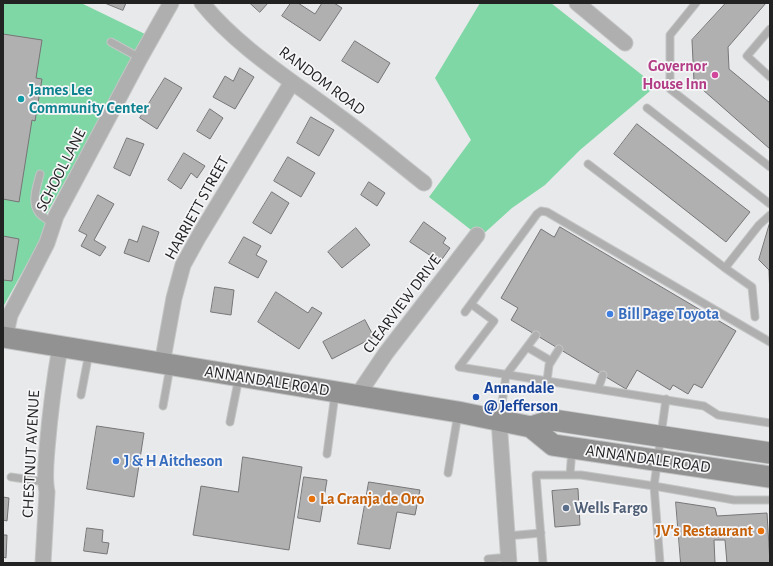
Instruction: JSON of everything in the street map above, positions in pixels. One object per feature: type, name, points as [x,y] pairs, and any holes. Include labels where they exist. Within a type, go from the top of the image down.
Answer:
[{"type":"main road","name":"ANNANDALE ROAD","points":[[4,338],[458,412],[531,427],[553,444],[572,448],[770,477]]},
{"type":"main road","name":"ANNANDALE ROAD","points":[[531,427],[553,420],[661,435],[770,453]]},
{"type":"street","name":"SCHOOL LANE","points":[[4,338],[10,315],[47,242],[56,216],[171,3]]},
{"type":"street","name":"RANDOM ROAD","points":[[202,3],[215,19],[238,40],[292,82],[341,117],[424,183]]},
{"type":"street","points":[[577,3],[625,43]]},
{"type":"street","name":"HARRIETT STREET","points":[[166,365],[174,298],[183,265],[292,82]]},
{"type":"street","name":"CLEARVIEW DRIVE","points":[[357,396],[386,353],[477,235]]},
{"type":"street","name":"CHESTNUT AVENUE","points":[[43,563],[47,492],[45,482],[53,387],[60,347]]},
{"type":"street","points":[[499,420],[509,560]]},
{"type":"lane","points":[[685,3],[688,12]]},
{"type":"lane","points":[[696,3],[670,35],[670,89],[770,167]]},
{"type":"lane","points":[[770,29],[747,56],[770,77]]},
{"type":"lane","points":[[111,42],[140,58]]},
{"type":"lane","points":[[647,108],[770,204]]},
{"type":"lane","points":[[588,164],[752,287],[755,317]]},
{"type":"lane","points":[[40,174],[36,189],[36,206],[40,214],[53,224]]},
{"type":"lane","points":[[465,312],[537,214],[541,211],[547,212],[770,342]]},
{"type":"lane","points":[[725,268],[759,225],[770,214]]},
{"type":"lane","points":[[471,304],[494,321],[459,367],[666,399],[704,406],[718,415],[770,423]]},
{"type":"lane","points":[[499,420],[506,375],[536,335]]},
{"type":"lane","points":[[527,347],[551,361]]},
{"type":"lane","points":[[548,381],[548,369],[551,361],[559,349]]},
{"type":"lane","points":[[81,395],[89,351]]},
{"type":"lane","points":[[163,406],[166,365]]},
{"type":"lane","points":[[598,389],[603,375]]},
{"type":"lane","points":[[230,422],[239,376]]},
{"type":"lane","points":[[327,454],[335,392]]},
{"type":"lane","points":[[660,563],[654,486],[666,399]]},
{"type":"lane","points":[[448,473],[458,412]]},
{"type":"lane","points":[[570,475],[572,448]]},
{"type":"lane","points":[[543,563],[536,475],[581,475],[734,500],[770,500]]},
{"type":"lane","points":[[12,477],[45,482]]},
{"type":"lane","points":[[507,536],[541,533]]},
{"type":"lane","points":[[488,559],[509,560]]},
{"type":"green space","points":[[3,3],[81,3],[147,35],[46,215],[46,225],[43,235],[3,307]]},
{"type":"green space","points":[[480,3],[551,3],[656,86],[580,150],[545,185],[512,208],[480,237],[429,197],[471,140],[435,78]]},
{"type":"building","points":[[105,3],[126,3],[123,10]]},
{"type":"building","points":[[250,3],[268,3],[260,12]]},
{"type":"building","points":[[291,3],[298,3],[315,14],[322,3],[334,3],[342,8],[320,41],[282,16]]},
{"type":"building","name":"Governor House Inn","points":[[726,3],[766,3],[728,47],[729,69],[770,103],[770,149],[694,82],[692,40]]},
{"type":"building","name":"James Lee Community Center","points":[[3,34],[42,40],[36,78],[42,79],[35,121],[32,120],[19,202],[3,199]]},
{"type":"building","points":[[355,41],[390,63],[378,83],[342,61]]},
{"type":"building","points":[[240,68],[254,77],[235,109],[213,97],[225,76],[233,81]]},
{"type":"building","points":[[165,78],[182,88],[157,129],[140,118]]},
{"type":"building","points":[[210,109],[223,118],[210,139],[197,131]]},
{"type":"building","points":[[311,117],[334,130],[319,156],[297,143]]},
{"type":"building","points":[[637,124],[750,212],[726,242],[614,154]]},
{"type":"building","points":[[127,138],[144,144],[130,176],[114,168]]},
{"type":"building","points":[[184,153],[205,166],[197,178],[191,173],[181,189],[168,180]]},
{"type":"building","points":[[288,157],[315,173],[301,197],[274,181]]},
{"type":"building","points":[[369,182],[385,193],[377,206],[361,195]]},
{"type":"building","points":[[272,192],[289,203],[271,234],[253,223]]},
{"type":"building","points":[[98,195],[114,204],[94,240],[106,247],[100,256],[81,246],[87,235],[79,231]]},
{"type":"building","points":[[424,222],[446,238],[443,243],[450,248],[440,262],[410,242]]},
{"type":"building","points":[[770,222],[770,298],[769,270],[759,260]]},
{"type":"building","points":[[143,226],[159,232],[149,262],[124,253],[129,239],[137,242]]},
{"type":"building","name":"Bill Page Toyota","points":[[560,227],[736,331],[702,388],[694,384],[688,394],[673,385],[670,390],[637,370],[626,389],[511,320],[518,308],[501,298],[541,229],[554,237]]},
{"type":"building","points":[[356,228],[370,245],[342,268],[328,252]]},
{"type":"building","points":[[3,236],[19,239],[12,281],[3,280]]},
{"type":"building","points":[[244,237],[261,246],[256,255],[267,261],[258,278],[229,263]]},
{"type":"building","points":[[215,287],[234,290],[231,315],[211,312]]},
{"type":"building","points":[[276,292],[308,313],[312,307],[322,313],[299,349],[258,322]]},
{"type":"building","points":[[365,320],[374,337],[332,359],[323,342]]},
{"type":"building","name":"J & H Aitcheson","points":[[97,426],[144,433],[134,497],[87,489]]},
{"type":"building","points":[[243,457],[302,467],[289,550],[193,535],[201,486],[238,492]]},
{"type":"building","name":"La Granja de Oro","points":[[304,477],[327,480],[320,522],[298,518]]},
{"type":"building","points":[[369,482],[420,490],[415,515],[397,512],[390,549],[358,544]]},
{"type":"building","name":"Wells Fargo","points":[[578,489],[580,525],[555,527],[552,491]]},
{"type":"building","points":[[3,497],[9,498],[7,521],[3,520]]},
{"type":"building","points":[[676,502],[715,508],[717,516],[767,513],[770,563],[727,563],[725,540],[714,540],[715,563],[681,563]]},
{"type":"building","points":[[87,528],[103,530],[102,542],[109,543],[107,554],[84,551]]},
{"type":"building","points":[[3,535],[7,535],[6,558],[3,557]]},
{"type":"place","name":"Governor House Inn","points":[[715,75]]},
{"type":"place","name":"James Lee Community Center","points":[[21,99]]},
{"type":"place","name":"Bill Page Toyota","points":[[610,314]]},
{"type":"place","name":"Annandale @ Jefferson","points":[[476,397]]},
{"type":"place","name":"J & H Aitcheson","points":[[116,461]]},
{"type":"place","name":"La Granja de Oro","points":[[312,499]]},
{"type":"place","name":"Wells Fargo","points":[[566,508]]},
{"type":"place","name":"JV's Restaurant","points":[[761,531]]}]
